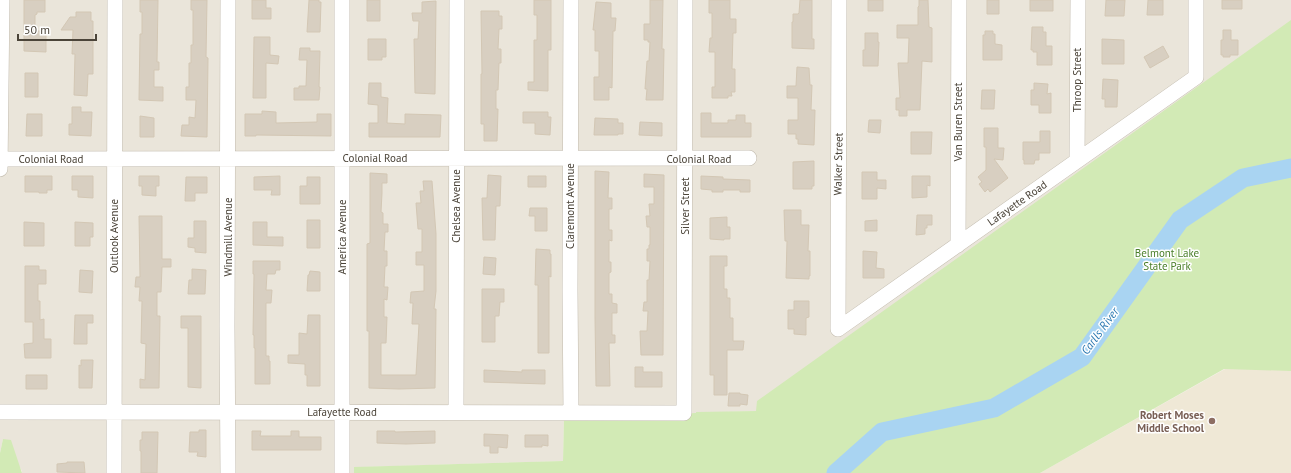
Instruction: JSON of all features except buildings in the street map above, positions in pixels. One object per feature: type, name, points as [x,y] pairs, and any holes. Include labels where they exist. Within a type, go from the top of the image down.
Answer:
[{"type":"street","points":[[0,169],[2,0]]},
{"type":"street","name":"Outlook Avenue","points":[[114,473],[115,0]]},
{"type":"street","name":"Windmill Avenue","points":[[228,0],[228,473]]},
{"type":"street","name":"America Avenue","points":[[342,0],[342,473]]},
{"type":"street","name":"Chelsea Avenue","points":[[456,412],[457,0]]},
{"type":"street","name":"Claremont Avenue","points":[[571,0],[571,413]]},
{"type":"street","name":"Silver Street","points":[[684,413],[686,159],[685,0]]},
{"type":"street","name":"Walker Street","points":[[838,329],[840,0]]},
{"type":"street","name":"Van Buren Street","points":[[958,245],[959,0]]},
{"type":"street","name":"Throop Street","points":[[1077,160],[1078,0]]},
{"type":"street","name":"Lafayette Road","points":[[838,329],[1196,77],[1196,0]]},
{"type":"street","name":"Colonial Road","points":[[0,159],[749,158]]},
{"type":"street","name":"Lafayette Road","points":[[0,412],[684,413]]},
{"type":"shaded area","points":[[0,0],[1291,0],[1291,25],[758,411],[564,417],[563,461],[364,467],[364,473],[22,473],[3,439],[0,453]]},
{"type":"shaded area","name":"Robert Moses Middle School","points":[[1291,330],[1291,473],[1040,473],[1225,369]]},
{"type":"green space","name":"Belmont Lake State Park","points":[[1291,20],[1291,371],[1224,369],[1040,473],[354,473],[354,467],[563,461],[564,417],[756,411],[757,401]]},
{"type":"green space","points":[[3,439],[11,440],[22,473],[0,473],[0,453]]},
{"type":"waterway","name":"Carlls River","points":[[836,473],[882,432],[994,408],[1082,357],[1180,220],[1243,178],[1291,168]]},
{"type":"place","name":"Robert Moses Middle School","points":[[1212,421]]}]
